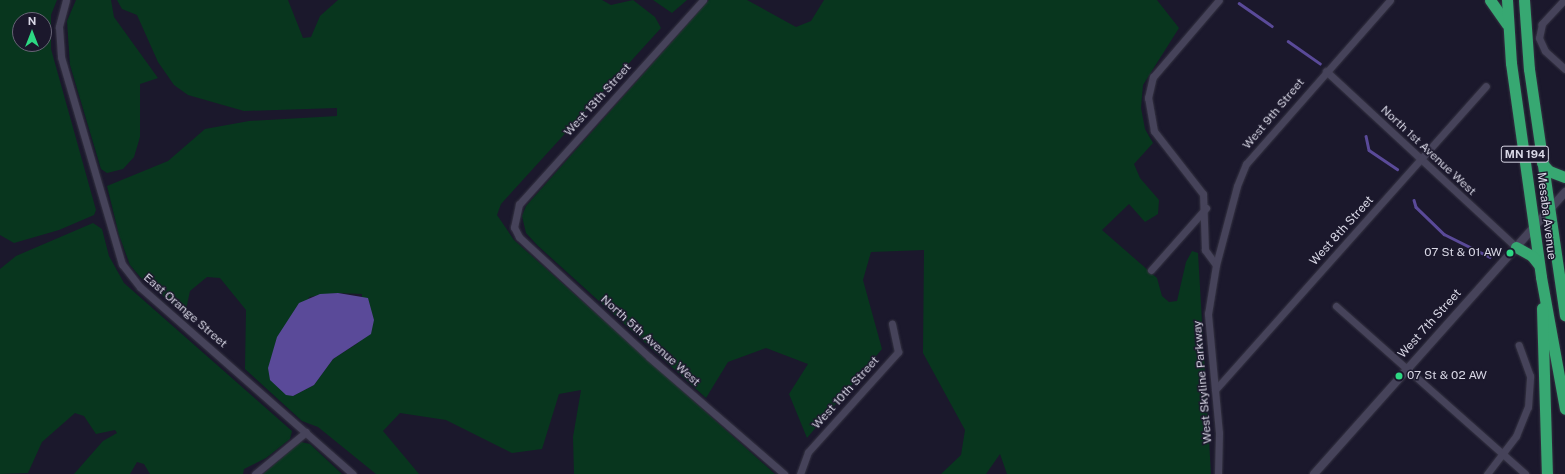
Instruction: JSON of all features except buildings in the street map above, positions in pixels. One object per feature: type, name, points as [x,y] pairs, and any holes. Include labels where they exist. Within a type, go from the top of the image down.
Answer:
[{"type":"highway","points":[[1490,0],[1508,28]]},
{"type":"highway","points":[[1507,0],[1524,13]]},
{"type":"highway","name":"Mesaba Avenue","points":[[1507,0],[1508,28],[1539,265],[1560,373],[1565,410]]},
{"type":"highway","name":"Mesaba Avenue","points":[[1524,0],[1524,13],[1542,163],[1565,315]]},
{"type":"highway","points":[[1542,163],[1549,171],[1565,177]]},
{"type":"highway","points":[[1516,247],[1532,256],[1539,265]]},
{"type":"highway","points":[[1541,277],[1547,474]]},
{"type":"street","name":"East Orange Street","points":[[66,0],[59,27],[61,57],[122,264],[140,287],[353,474]]},
{"type":"street","name":"West 13th Street","points":[[514,216],[519,204],[703,0]]},
{"type":"street","points":[[1216,266],[1205,250],[1206,208],[1196,182],[1154,131],[1148,98],[1153,77],[1219,0]]},
{"type":"street","name":"West 9th Street","points":[[1216,266],[1246,164],[1326,71],[1390,0]]},
{"type":"street","points":[[1564,0],[1546,19],[1539,33],[1545,51],[1565,69]]},
{"type":"street","name":"North 1st Avenue West","points":[[1326,71],[1516,247]]},
{"type":"street","name":"West 8th Street","points":[[1215,390],[1486,86]]},
{"type":"street","name":"West 7th Street","points":[[1314,474],[1534,225],[1565,192]]},
{"type":"street","points":[[1151,270],[1206,208]]},
{"type":"street","name":"North 5th Avenue West","points":[[514,216],[519,237],[784,474]]},
{"type":"street","name":"West Skyline Parkway","points":[[1216,266],[1208,314],[1215,390],[1218,474]]},
{"type":"street","points":[[1336,306],[1525,474]]},
{"type":"street","name":"West 10th Street","points":[[800,474],[808,452],[898,352],[892,324]]},
{"type":"street","points":[[1487,474],[1503,454],[1528,407],[1530,376],[1519,345]]},
{"type":"street","points":[[255,474],[306,432]]},
{"type":"green space","points":[[0,0],[57,0],[52,12],[12,12],[12,52],[52,52],[96,210],[94,215],[59,230],[14,243],[0,235]]},
{"type":"green space","points":[[76,0],[111,0],[114,17],[158,78],[140,84],[140,137],[134,157],[123,169],[107,173],[101,169],[70,65],[67,21]]},
{"type":"green space","points":[[117,0],[288,0],[303,38],[311,37],[320,16],[338,0],[602,0],[611,5],[633,0],[655,17],[661,28],[501,204],[497,215],[514,240],[775,474],[574,474],[573,437],[581,390],[559,394],[542,449],[512,453],[446,420],[400,413],[383,431],[419,474],[376,474],[318,427],[302,421],[245,369],[246,310],[220,278],[207,277],[190,291],[185,314],[141,278],[130,265],[119,235],[107,186],[168,161],[205,129],[249,121],[337,116],[337,108],[244,111],[188,95],[174,85],[158,62],[137,15],[122,9]],"holes":[[[338,293],[362,294],[358,343],[333,359],[314,385],[293,396],[309,297]]]},
{"type":"green space","points":[[653,0],[687,0],[672,13]]},
{"type":"green space","points":[[709,0],[747,0],[796,27],[811,21],[824,0],[1157,0],[1179,28],[1143,85],[1141,108],[1145,129],[1153,143],[1134,164],[1140,178],[1159,200],[1158,214],[1145,222],[1129,204],[1102,230],[1157,278],[1162,296],[1169,302],[1177,301],[1186,262],[1192,251],[1198,253],[1211,474],[1007,474],[1000,454],[986,474],[941,474],[961,455],[965,430],[923,353],[924,250],[871,252],[863,280],[882,349],[807,438],[789,394],[808,364],[766,348],[728,362],[706,398],[537,245],[526,233],[522,216],[526,206]]},
{"type":"green space","points":[[93,223],[102,229],[109,256],[124,283],[292,431],[290,439],[266,458],[244,469],[243,474],[150,474],[144,464],[137,462],[130,474],[74,474],[103,441],[117,433],[115,430],[96,434],[84,416],[75,413],[42,442],[28,473],[0,474],[0,269],[16,256]]},
{"type":"green space","points":[[301,442],[310,444],[342,474],[263,474]]},
{"type":"shaded area","points":[[338,293],[368,298],[374,320],[371,334],[333,359],[314,385],[293,396],[286,395],[270,380],[268,368],[277,337],[299,303],[320,294]]},
{"type":"waterway","points":[[1239,3],[1272,26]]},
{"type":"waterway","points":[[1288,41],[1320,63]]},
{"type":"waterway","points":[[1366,136],[1369,150],[1397,169]]},
{"type":"waterway","points":[[1414,200],[1416,207],[1444,234],[1490,257]]},
{"type":"place","name":"07 St & 01 AW","points":[[1510,253]]},
{"type":"place","name":"07 St & 02 AW","points":[[1399,376]]}]
